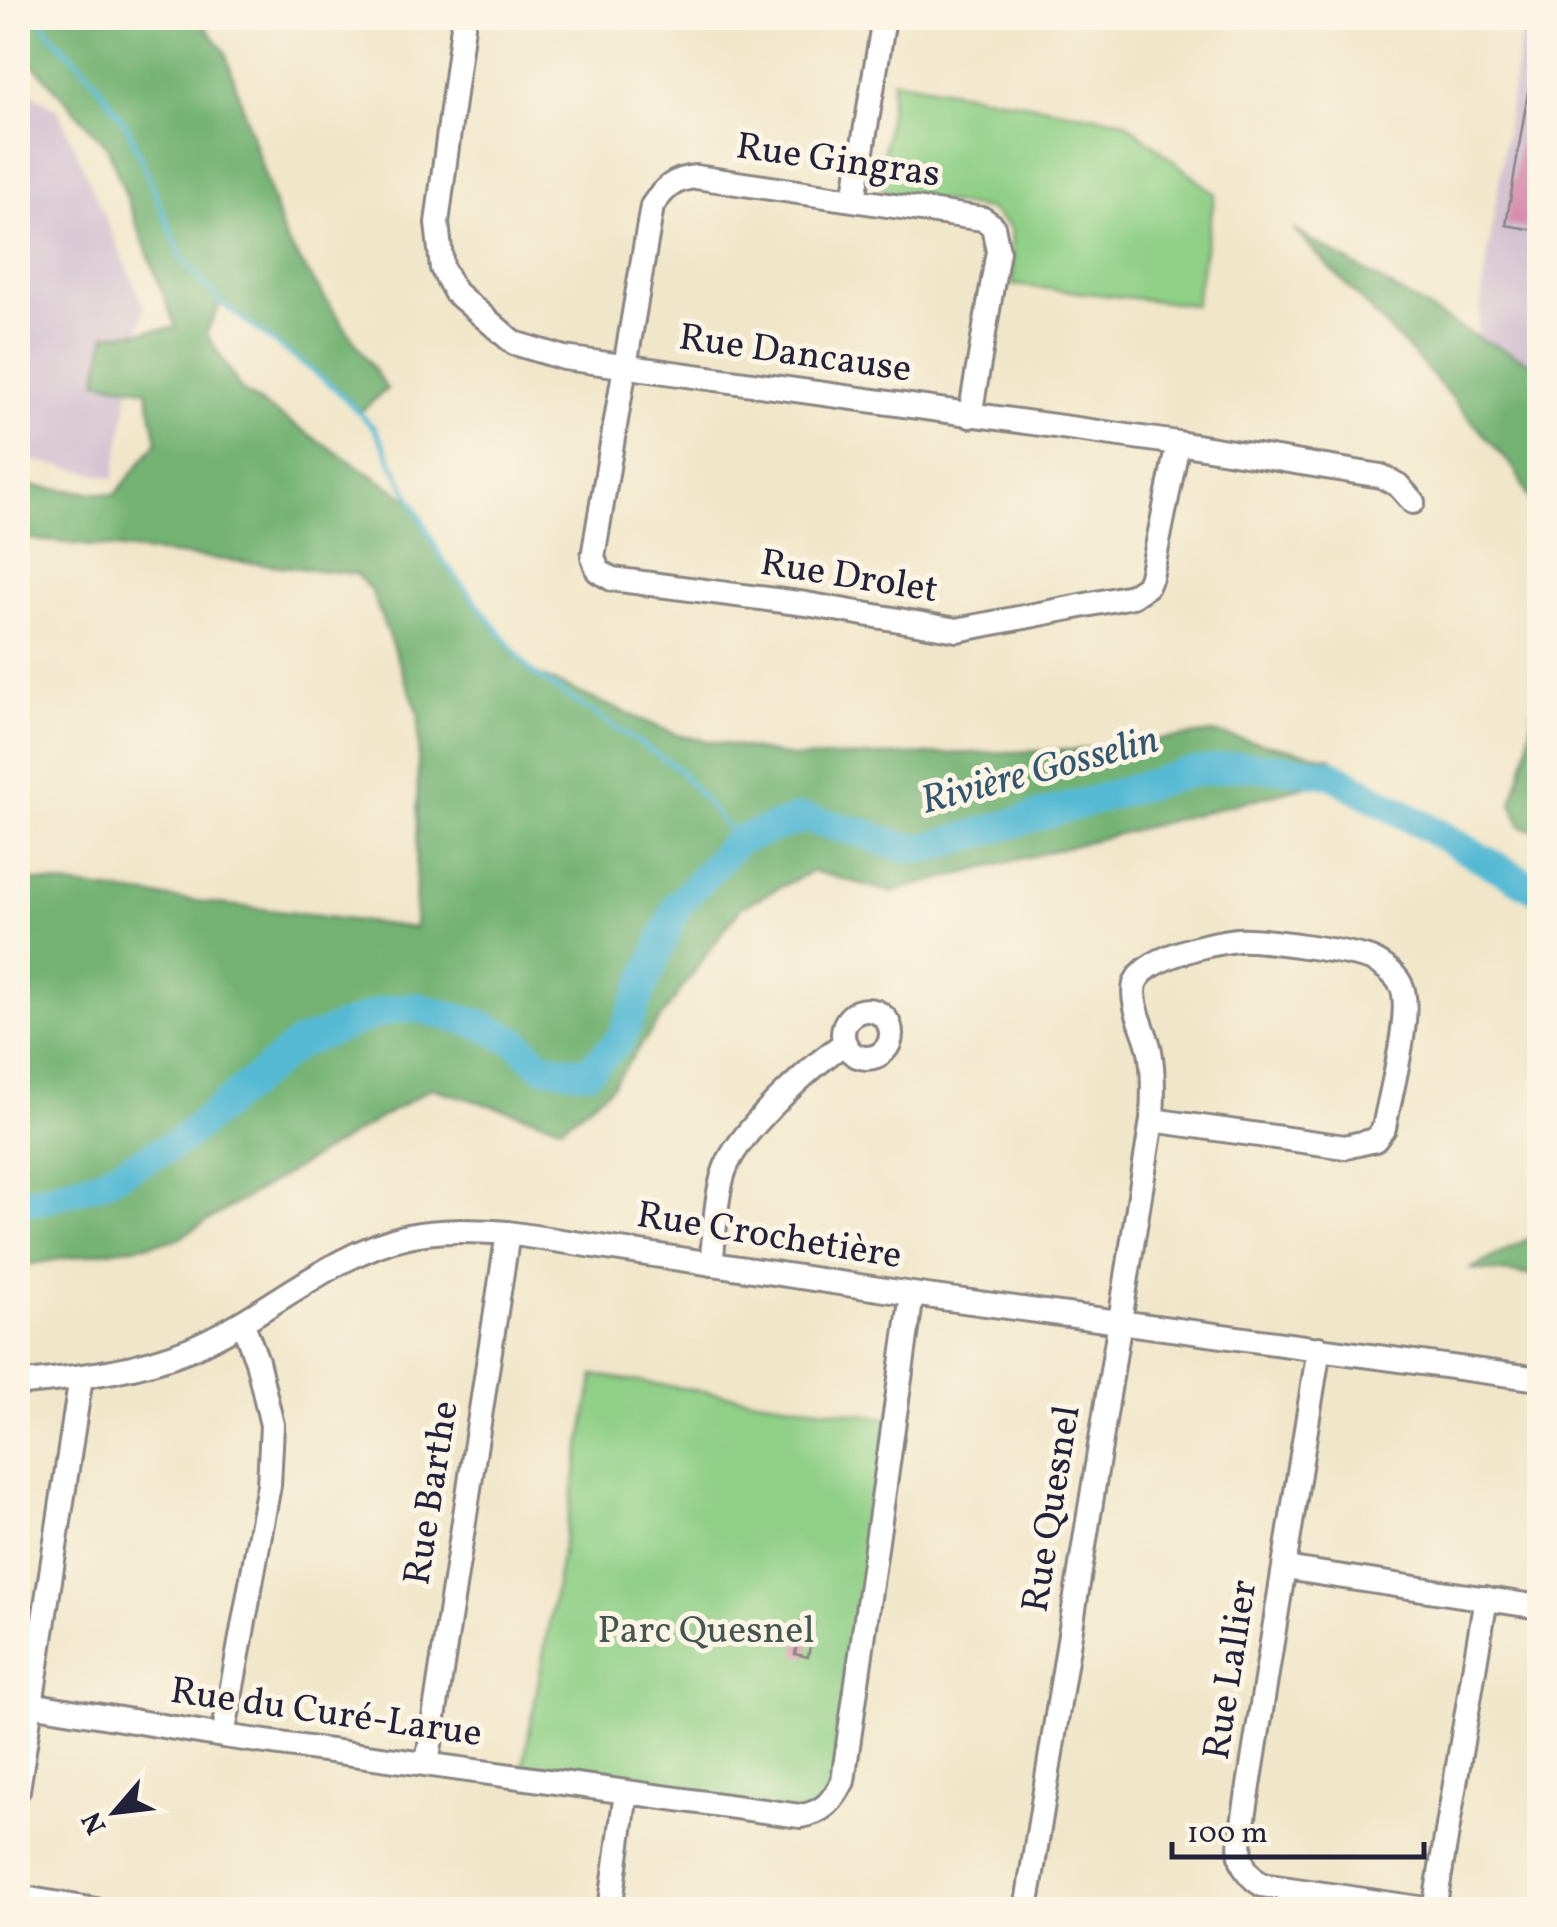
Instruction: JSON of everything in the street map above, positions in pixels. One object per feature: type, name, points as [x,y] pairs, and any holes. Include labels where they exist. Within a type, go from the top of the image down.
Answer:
[{"type":"street","name":"Rue Dancause","points":[[464,18],[437,223],[442,268],[455,292],[514,344],[564,358],[1178,442],[1382,476],[1398,485],[1413,502]]},
{"type":"street","points":[[854,199],[884,18]]},
{"type":"street","name":"Rue Gingras","points":[[624,366],[652,206],[662,190],[680,179],[696,177],[854,199],[983,219],[993,226],[998,251],[970,416]]},
{"type":"street","name":"Rue Drolet","points":[[624,366],[593,558],[598,571],[612,579],[806,604],[943,629],[957,630],[1139,593],[1151,577],[1178,442]]},
{"type":"street","points":[[1238,940],[1262,940],[1371,959],[1388,969],[1402,987],[1407,1008],[1384,1128],[1375,1140],[1345,1147],[1152,1120],[1154,1083],[1150,1050],[1135,984],[1145,969],[1162,958],[1238,940]]},
{"type":"street","points":[[711,1264],[723,1175],[730,1157],[748,1132],[844,1043]]},
{"type":"street","name":"Rue Quesnel","points":[[1026,1910],[1152,1120]]},
{"type":"street","name":"Rue Crochetière","points":[[18,1384],[121,1372],[156,1362],[243,1324],[372,1248],[407,1236],[441,1232],[508,1232],[912,1294],[1540,1379]]},
{"type":"street","name":"Rue Barthe","points":[[427,1764],[508,1232]]},
{"type":"street","name":"Rue du Curé-Larue","points":[[24,1703],[223,1736],[800,1816],[816,1814],[834,1799],[843,1781],[912,1294]]},
{"type":"street","points":[[223,1736],[268,1485],[272,1425],[257,1361],[243,1324]]},
{"type":"street","name":"Rue Lallier","points":[[1319,1348],[1241,1836],[1241,1862],[1250,1877],[1262,1885],[1433,1910]]},
{"type":"street","points":[[18,1790],[24,1703],[80,1377]]},
{"type":"street","points":[[1284,1568],[1540,1607]]},
{"type":"street","points":[[1433,1910],[1486,1598]]},
{"type":"street","points":[[610,1910],[626,1792]]},
{"type":"street","points":[[18,1897],[96,1910]]},
{"type":"shaded area","points":[[1523,18],[1539,18],[1539,366],[1476,337]]},
{"type":"shaded area","points":[[18,84],[58,110],[144,306],[114,478],[18,457]]},
{"type":"green space","points":[[18,18],[198,18],[225,51],[285,239],[387,389],[359,413],[334,387],[221,303],[206,333],[242,391],[412,501],[442,559],[531,672],[677,735],[797,758],[1077,750],[1213,733],[1332,758],[1332,774],[1314,784],[891,892],[813,871],[741,907],[610,1088],[562,1126],[431,1088],[175,1240],[18,1266],[18,879],[415,928],[419,714],[371,591],[356,574],[18,538],[18,485],[115,495],[157,442],[147,390],[97,381],[106,335],[176,328],[108,148],[32,63],[18,55]]},
{"type":"green space","points":[[893,80],[1124,121],[1215,194],[1195,305],[1013,285],[1011,228],[988,209],[887,193],[879,187]]},
{"type":"green space","points":[[1293,229],[1476,337],[1539,366],[1539,538],[1532,504],[1515,470],[1422,364]]},
{"type":"green space","points":[[1539,657],[1539,832],[1521,826],[1512,803],[1528,749]]},
{"type":"green space","points":[[1539,1233],[1539,1276],[1471,1269]]},
{"type":"green space","name":"Parc Quesnel","points":[[594,1375],[894,1419],[843,1781],[816,1814],[521,1778]]},
{"type":"building","points":[[1532,68],[1540,69],[1540,231],[1506,225]]},
{"type":"building","points":[[801,1621],[814,1624],[808,1657],[795,1654]]},
{"type":"waterway","points":[[41,18],[51,35],[91,75],[128,128],[183,260],[221,303],[334,387],[375,429],[442,559],[531,672],[677,768],[738,840]]},
{"type":"waterway","name":"Rivière Gosselin","points":[[18,1201],[38,1200],[101,1182],[179,1142],[298,1044],[384,1011],[416,1007],[479,1024],[517,1042],[542,1066],[587,1072],[621,1039],[677,906],[738,840],[802,818],[864,833],[904,848],[927,848],[1188,773],[1237,766],[1281,768],[1332,774],[1540,891]]}]
